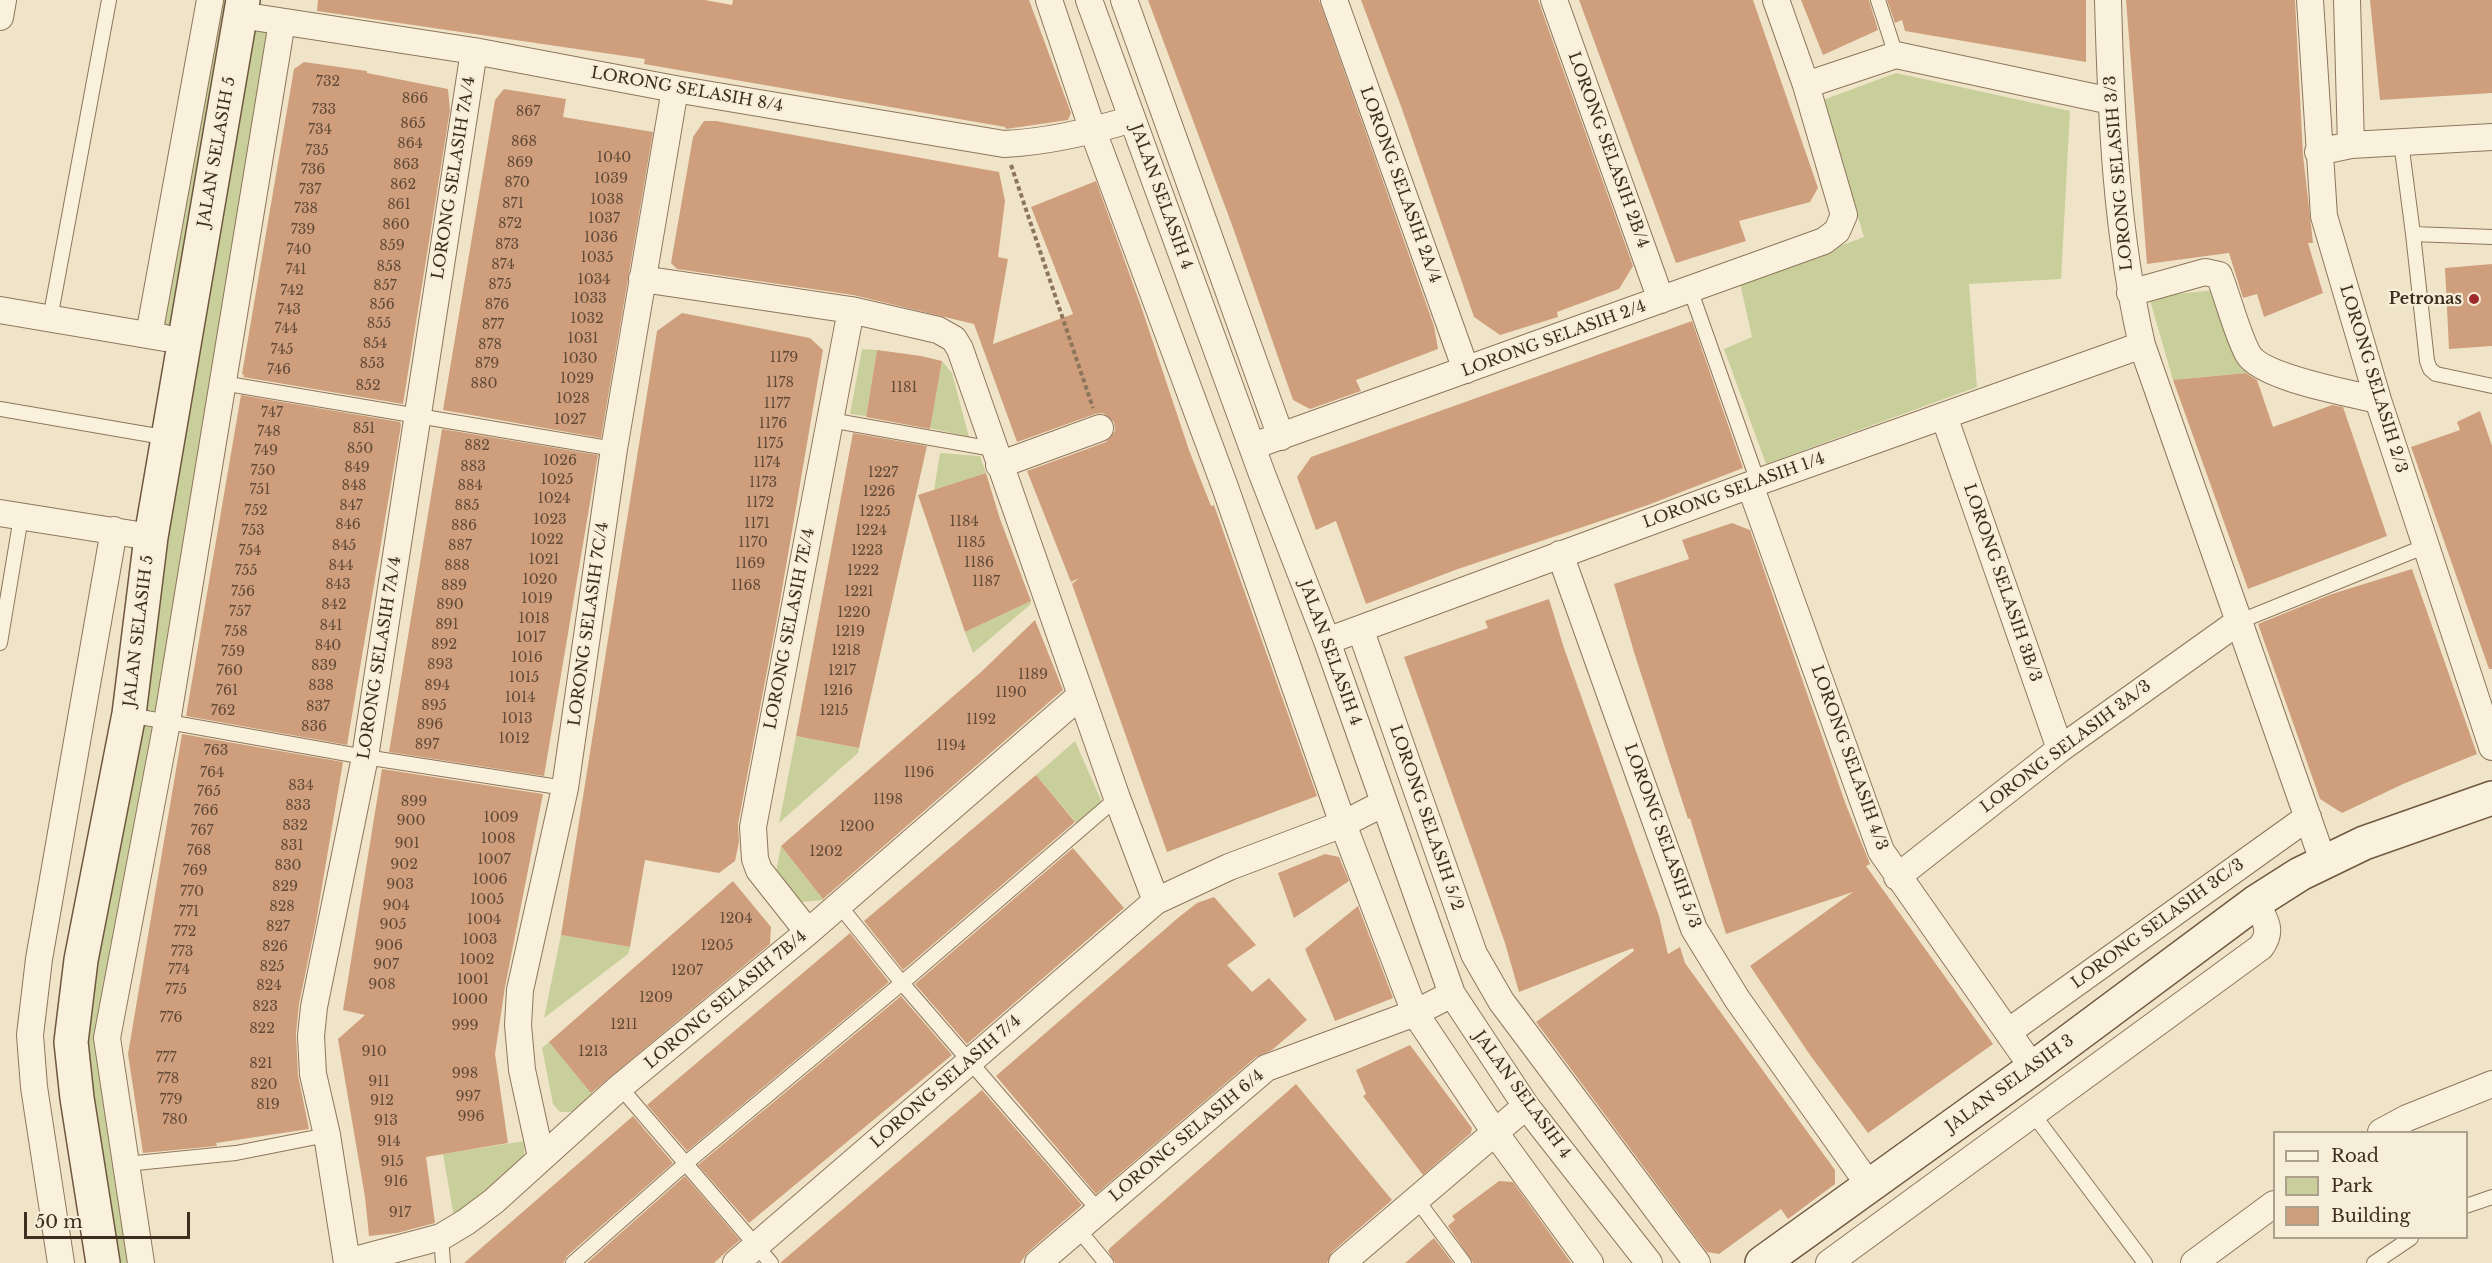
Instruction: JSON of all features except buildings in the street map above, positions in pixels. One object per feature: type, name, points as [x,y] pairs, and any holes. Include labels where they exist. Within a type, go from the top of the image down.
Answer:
[{"type":"street","points":[[0,17],[3,0]]},
{"type":"street","name":"JALAN SELASIH 5","points":[[149,335],[210,0]]},
{"type":"street","points":[[1049,0],[1093,131],[1225,487],[1343,824],[1415,1013],[1496,1134],[1590,1263]]},
{"type":"street","name":"JALAN SELASIH 4","points":[[1089,0],[1262,474],[1328,642],[1452,994],[1526,1106],[1649,1263]]},
{"type":"street","points":[[1124,0],[1281,437]]},
{"type":"street","name":"LORONG SELASIH 2A/4","points":[[1334,0],[1466,370]]},
{"type":"street","name":"LORONG SELASIH 2B/4","points":[[1554,0],[1661,300]]},
{"type":"street","points":[[1776,0],[1806,85],[1896,55],[2110,101]]},
{"type":"street","name":"LORONG SELASIH 3/3","points":[[2108,0],[2110,101],[2122,243],[2142,345]]},
{"type":"street","name":"LORONG SELASIH 2/3","points":[[2310,0],[2318,153],[2324,216],[2378,400],[2492,747]]},
{"type":"street","points":[[2347,0],[2351,145]]},
{"type":"street","name":"JALAN SELASIH 5","points":[[103,1263],[77,1098],[71,1042],[81,960],[129,714],[151,537],[241,7]]},
{"type":"street","name":"LORONG SELASIH 8/4","points":[[241,7],[282,22],[474,51],[675,89],[1004,144],[1038,142],[1093,131],[1132,119]]},
{"type":"street","points":[[141,1263],[107,1038],[167,722],[282,22]]},
{"type":"street","name":"LORONG SELASIH 7A/4","points":[[347,1263],[327,1135],[313,1074],[311,1036],[314,1007],[365,757],[474,51]]},
{"type":"street","name":"LORONG SELASIH 2/4","points":[[1252,446],[1824,241],[1837,231],[1844,215],[1806,85]]},
{"type":"street","name":"LORONG SELASIH 7C/4","points":[[541,1157],[522,1070],[518,1025],[520,990],[565,789],[614,449],[675,89]]},
{"type":"street","points":[[2318,153],[2351,145],[2492,136]]},
{"type":"street","points":[[2130,293],[2205,272],[2219,275],[2249,356],[2265,369],[2300,381],[2378,400]]},
{"type":"street","points":[[642,279],[851,310],[938,330],[954,339],[960,349],[1117,798],[1156,901]]},
{"type":"street","points":[[0,310],[185,340]]},
{"type":"street","name":"LORONG SELASIH 7E/4","points":[[808,932],[759,870],[755,859],[753,827],[851,310]]},
{"type":"street","points":[[2142,345],[2323,861]]},
{"type":"street","name":"LORONG SELASIH 1/4","points":[[1328,642],[1754,483],[2142,345]]},
{"type":"street","name":"LORONG SELASIH 3B/3","points":[[1944,416],[2060,749]]},
{"type":"street","points":[[996,457],[1100,428]]},
{"type":"street","points":[[1225,487],[1262,474]]},
{"type":"street","name":"LORONG SELASIH 4/3","points":[[1754,483],[1881,851],[1897,877],[2033,1068]]},
{"type":"street","points":[[10,515],[151,537]]},
{"type":"street","points":[[61,1263],[34,1087],[30,1035],[39,959],[114,530]]},
{"type":"street","name":"LORONG SELASIH 5/3","points":[[1560,554],[1694,929],[1737,999],[1869,1185]]},
{"type":"street","name":"LORONG SELASIH 3A/3","points":[[1897,877],[2060,749],[2238,622]]},
{"type":"street","name":"LORONG SELASIH 5/2","points":[[1361,631],[1474,954],[1501,1001],[1697,1263]]},
{"type":"street","name":"LORONG SELASIH 7B/4","points":[[347,1263],[441,1237],[494,1202],[620,1087],[808,932],[1081,695]]},
{"type":"street","name":"JALAN SELASIH 3","points":[[1762,1263],[2033,1068],[2256,902],[2323,861],[2364,843],[2492,798]]},
{"type":"street","name":"LORONG SELASIH 7/4","points":[[736,1263],[764,1254],[970,1060],[1156,901],[1229,867],[1343,824],[1384,803]]},
{"type":"street","name":"LORONG SELASIH 3C/3","points":[[2008,1032],[2308,817]]},
{"type":"street","points":[[1829,1263],[2261,947],[2266,940],[2268,929],[2256,902]]},
{"type":"street","name":"LORONG SELASIH 6/4","points":[[1038,1263],[1266,1068],[1415,1013],[1452,994]]},
{"type":"street","points":[[2383,1131],[2407,1118],[2490,1090]]},
{"type":"street","points":[[1342,1263],[1496,1134],[1526,1106]]},
{"type":"street","points":[[2198,1262],[2273,1205]]},
{"type":"lane","points":[[50,319],[110,0]]},
{"type":"lane","points":[[1878,0],[1896,55]]},
{"type":"lane","points":[[2401,142],[2427,361],[2430,369],[2436,374],[2492,386]]},
{"type":"lane","points":[[2413,234],[2492,237]]},
{"type":"lane","points":[[1690,290],[1754,483]]},
{"type":"lane","points":[[222,382],[614,449]]},
{"type":"lane","points":[[0,409],[169,438]]},
{"type":"lane","points":[[830,420],[996,457]]},
{"type":"lane","points":[[0,643],[10,515]]},
{"type":"lane","points":[[2238,622],[2426,546]]},
{"type":"lane","points":[[129,714],[365,757],[565,789]]},
{"type":"lane","points":[[573,1263],[685,1164],[902,983],[1117,798]]},
{"type":"lane","points":[[839,905],[902,983],[1100,1210]]},
{"type":"lane","points":[[620,1087],[764,1254]]},
{"type":"lane","points":[[2033,1114],[2145,1263]]},
{"type":"lane","points":[[126,1164],[236,1153],[327,1135]]},
{"type":"lane","points":[[2468,1205],[2492,1197]]},
{"type":"lane","points":[[1417,1200],[1464,1263]]},
{"type":"lane","points":[[1078,1229],[1106,1263]]},
{"type":"lane","points":[[441,1237],[443,1263]]},
{"type":"lane","points":[[2374,1263],[2410,1239]]},
{"type":"path","points":[[1004,144],[1100,428]]},
{"type":"green space","points":[[210,0],[243,0],[282,22],[107,1038],[141,1263],[103,1263],[77,1098],[185,341],[149,335]]},
{"type":"green space","points":[[1896,73],[2070,111],[2061,279],[1969,284],[1977,387],[1766,464],[1724,349],[1752,337],[1740,283],[1864,237],[1823,100]]},
{"type":"green space","points":[[2224,289],[2255,372],[2173,380],[2149,297]]},
{"type":"green space","points":[[862,349],[877,350],[866,416],[850,414]]},
{"type":"green space","points":[[942,361],[952,373],[969,437],[930,428]]},
{"type":"green space","points":[[940,453],[980,456],[986,473],[934,490]]},
{"type":"green space","points":[[1031,601],[1030,605],[973,653],[965,632]]},
{"type":"green space","points":[[796,736],[859,748],[858,753],[779,823]]},
{"type":"green space","points":[[1075,741],[1104,807],[1080,827],[1036,775]]},
{"type":"green space","points":[[781,846],[824,900],[802,902],[776,871]]},
{"type":"green space","points":[[561,935],[630,947],[628,954],[544,1018]]},
{"type":"green space","points":[[549,1042],[595,1097],[577,1112],[560,1112],[553,1104],[542,1048]]},
{"type":"green space","points":[[525,1141],[524,1157],[454,1218],[443,1154]]},
{"type":"place","name":"Petronas","points":[[2474,299]]}]
